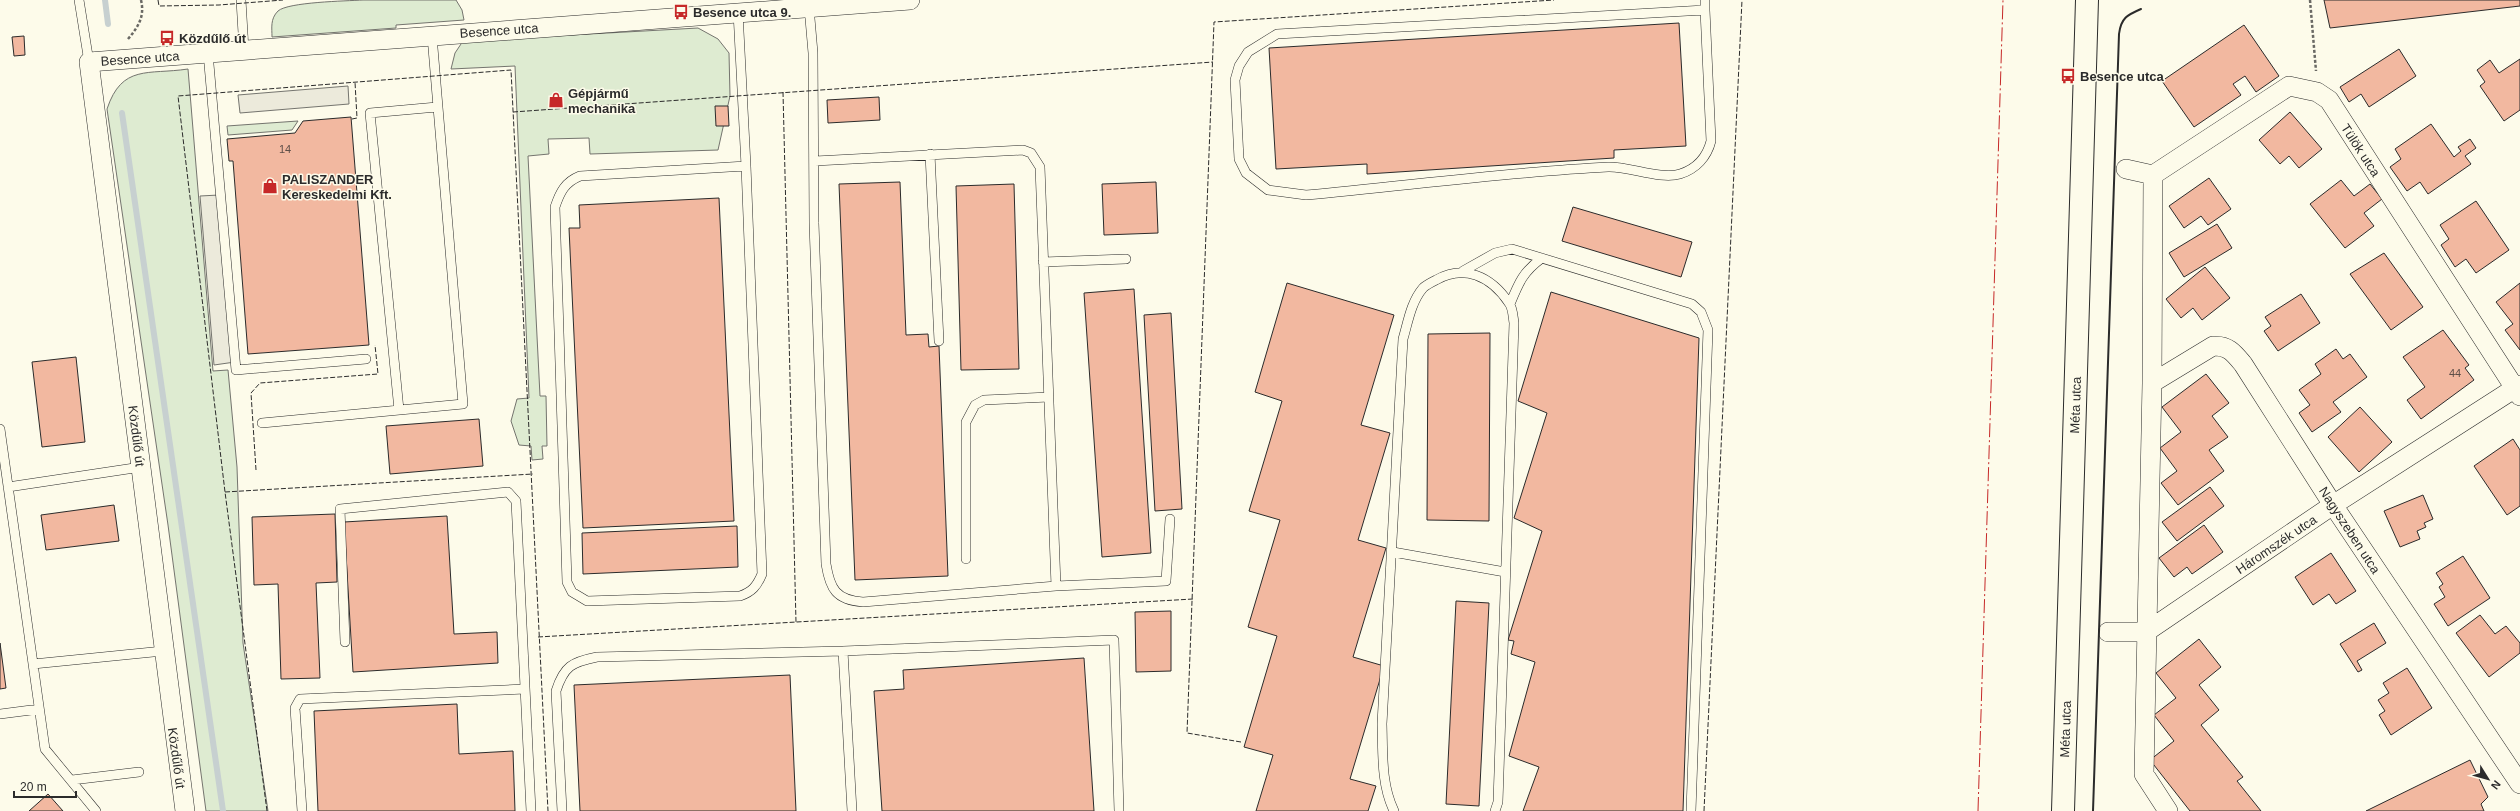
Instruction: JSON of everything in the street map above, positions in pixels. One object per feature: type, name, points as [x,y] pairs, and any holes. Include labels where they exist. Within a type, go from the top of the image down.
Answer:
[{"type":"main road","name":"Méta utca","points":[[2063,811],[2087,0]]},
{"type":"street","name":"Besence utca","points":[[89,62],[910,0]]},
{"type":"street","name":"Közdűlő út","points":[[89,62],[163,651],[185,811]]},
{"type":"street","name":"Tülök utca","points":[[2153,175],[2289,86],[2317,92],[2329,100],[2518,390]]},
{"type":"street","points":[[2126,169],[2153,175],[2152,383],[2144,774],[2168,811]]},
{"type":"street","name":"Nagyszeben utca","points":[[2152,383],[2213,346],[2221,345],[2232,350],[2243,364],[2333,505],[2520,784]]},
{"type":"street","name":"Háromszék utca","points":[[2146,632],[2333,505],[2518,390]]},
{"type":"street","points":[[2108,632],[2146,632]]},
{"type":"lane","points":[[79,0],[89,62]]},
{"type":"lane","points":[[241,0],[244,50]]},
{"type":"lane","points":[[1705,0],[1711,141],[1708,153],[1698,164],[1678,175],[1667,175],[1609,167],[1306,195],[1268,190],[1246,174],[1239,159],[1235,80],[1239,66],[1248,52],[1277,34],[1705,10]]},
{"type":"lane","points":[[809,7],[813,53],[815,161],[814,231],[826,564],[829,583],[834,590],[850,601],[863,602],[1056,586],[1166,580],[1170,519]]},
{"type":"lane","points":[[738,12],[746,166],[762,574],[750,593],[740,596],[586,601],[572,592],[567,582],[555,207],[560,191],[570,180],[580,176],[746,166]]},
{"type":"lane","points":[[262,423],[463,404],[432,36]]},
{"type":"lane","points":[[208,53],[236,370],[366,360]]},
{"type":"lane","points":[[399,410],[370,113],[437,107]]},
{"type":"lane","points":[[815,161],[1023,150],[1031,153],[1040,167],[1056,586]]},
{"type":"lane","points":[[930,154],[939,341]]},
{"type":"lane","points":[[1394,811],[1387,796],[1383,770],[1382,724],[1393,552],[1403,339],[1413,304],[1424,287],[1450,273],[1463,271],[1495,252],[1512,249],[1692,304],[1701,312],[1708,330],[1691,811]]},
{"type":"lane","points":[[1510,304],[1524,274],[1542,258]]},
{"type":"lane","points":[[1044,262],[1126,259]]},
{"type":"lane","points":[[1463,271],[1479,276],[1496,288],[1510,304],[1514,323],[1498,802],[1495,811]]},
{"type":"lane","points":[[966,559],[966,422],[975,406],[984,400],[1049,397]]},
{"type":"lane","points":[[0,429],[39,709],[46,749],[96,811]]},
{"type":"lane","points":[[8,487],[141,467]]},
{"type":"lane","points":[[345,642],[340,509],[508,492],[516,501],[531,811]]},
{"type":"lane","points":[[1393,552],[1505,572]]},
{"type":"lane","points":[[562,811],[556,691],[560,679],[574,662],[597,657],[843,652],[1114,640],[1119,811]]},
{"type":"lane","points":[[33,664],[163,651]]},
{"type":"lane","points":[[843,652],[852,811]]},
{"type":"lane","points":[[302,811],[295,708],[300,699],[525,689]]},
{"type":"lane","points":[[0,714],[39,709]]},
{"type":"lane","points":[[72,780],[139,772]]},
{"type":"path","points":[[112,60],[139,25],[142,14],[141,0]]},
{"type":"path","points":[[2310,0],[2317,92]]},
{"type":"green space","points":[[363,0],[456,0],[462,10],[464,20],[396,25],[396,28],[272,37],[272,24],[275,14],[284,8],[318,2]]},
{"type":"green space","points":[[698,28],[718,39],[729,53],[730,96],[718,150],[590,154],[589,138],[548,139],[549,154],[528,156],[540,396],[546,396],[547,446],[542,446],[543,459],[532,460],[531,446],[519,445],[511,421],[517,399],[529,398],[515,66],[451,69],[455,53],[463,41]]},
{"type":"green space","points":[[188,69],[213,371],[228,370],[237,467],[243,643],[268,811],[206,811],[168,525],[107,109],[113,95],[120,85],[129,78],[138,74],[149,72]]},
{"type":"green space","points":[[298,121],[292,130],[228,135],[227,126]]},
{"type":"shaded area","points":[[348,86],[349,104],[240,113],[238,95]]},
{"type":"shaded area","points":[[219,195],[235,362],[214,365],[200,196]]},
{"type":"building","points":[[2324,0],[2520,0],[2520,6],[2330,28]]},
{"type":"building","points":[[1679,23],[1686,146],[1614,150],[1614,158],[1367,174],[1367,164],[1276,169],[1269,48]]},
{"type":"building","points":[[2244,25],[2279,76],[2256,92],[2245,76],[2233,84],[2241,95],[2194,127],[2162,81]]},
{"type":"building","points":[[24,36],[25,55],[14,56],[12,37]]},
{"type":"building","points":[[2399,49],[2416,76],[2369,107],[2361,94],[2349,102],[2340,87]]},
{"type":"building","points":[[2520,59],[2520,110],[2504,121],[2480,86],[2485,82],[2477,70],[2490,60],[2499,73]]},
{"type":"building","points":[[879,97],[880,120],[828,123],[827,100]]},
{"type":"building","points":[[715,106],[728,106],[729,126],[716,126]]},
{"type":"building","points":[[2290,112],[2322,149],[2299,168],[2289,156],[2280,164],[2259,140]]},
{"type":"building","points":[[351,117],[369,345],[248,354],[233,161],[229,161],[227,139],[295,133],[303,121]]},
{"type":"building","points":[[2431,124],[2454,157],[2461,151],[2458,147],[2470,139],[2476,148],[2465,156],[2471,164],[2428,194],[2420,182],[2407,191],[2390,167],[2401,159],[2395,149]]},
{"type":"building","points":[[2209,178],[2231,209],[2208,225],[2201,216],[2184,228],[2169,206]]},
{"type":"building","points":[[2341,180],[2354,196],[2370,184],[2382,199],[2364,213],[2374,226],[2345,248],[2310,204]]},
{"type":"building","points":[[900,182],[906,335],[928,334],[929,347],[939,346],[948,576],[855,580],[839,184]]},
{"type":"building","points":[[1156,182],[1158,233],[1104,235],[1102,184]]},
{"type":"building","points":[[1014,184],[1019,369],[961,370],[956,186]]},
{"type":"building","points":[[719,198],[734,521],[583,528],[569,228],[580,228],[579,205]]},
{"type":"building","points":[[2476,201],[2509,250],[2476,273],[2466,259],[2455,267],[2441,245],[2449,239],[2440,225]]},
{"type":"building","points":[[1573,207],[1692,242],[1681,277],[1562,241]]},
{"type":"building","points":[[2217,224],[2232,248],[2184,277],[2169,253]]},
{"type":"building","points":[[2384,253],[2423,307],[2391,330],[2350,274]]},
{"type":"building","points":[[2205,267],[2230,298],[2202,320],[2193,308],[2181,318],[2166,299]]},
{"type":"building","points":[[1287,283],[1394,315],[1361,425],[1390,433],[1358,540],[1386,548],[1353,657],[1384,666],[1350,779],[1376,786],[1368,811],[1256,811],[1273,755],[1244,747],[1277,636],[1248,627],[1280,520],[1249,511],[1282,401],[1255,392]]},
{"type":"building","points":[[2520,283],[2520,350],[2505,330],[2513,324],[2496,302]]},
{"type":"building","points":[[1134,289],[1151,553],[1102,557],[1084,293]]},
{"type":"building","points":[[1551,292],[1699,338],[1683,811],[1523,811],[1539,767],[1509,756],[1535,662],[1511,654],[1514,641],[1508,640],[1542,531],[1514,518],[1547,413],[1518,401]]},
{"type":"building","points":[[2301,294],[2320,323],[2278,351],[2264,331],[2271,326],[2265,317]]},
{"type":"building","points":[[1171,313],[1182,509],[1155,511],[1144,315]]},
{"type":"building","points":[[2443,330],[2469,365],[2465,368],[2474,380],[2421,419],[2407,400],[2425,387],[2403,357]]},
{"type":"building","points":[[1490,333],[1489,521],[1427,520],[1428,334]]},
{"type":"building","points":[[2336,349],[2343,359],[2350,354],[2367,377],[2333,402],[2341,412],[2312,432],[2299,413],[2310,405],[2299,390],[2321,374],[2315,364]]},
{"type":"building","points":[[76,357],[85,442],[42,447],[32,362]]},
{"type":"building","points":[[2206,374],[2229,403],[2212,416],[2228,437],[2209,450],[2224,471],[2178,505],[2161,483],[2177,471],[2160,448],[2181,432],[2162,407]]},
{"type":"building","points":[[2360,407],[2392,442],[2359,472],[2328,437]]},
{"type":"building","points":[[479,419],[483,466],[390,474],[386,426]]},
{"type":"building","points":[[2513,439],[2520,450],[2520,506],[2507,515],[2474,466]]},
{"type":"building","points":[[2210,487],[2224,506],[2177,541],[2162,522]]},
{"type":"building","points":[[2423,495],[2433,519],[2424,523],[2426,527],[2417,531],[2420,539],[2400,547],[2384,511]]},
{"type":"building","points":[[114,505],[119,541],[46,550],[41,515]]},
{"type":"building","points":[[335,514],[337,582],[316,583],[320,678],[281,679],[278,584],[254,585],[252,517]]},
{"type":"building","points":[[447,516],[454,634],[497,632],[498,663],[353,672],[344,522]]},
{"type":"building","points":[[2204,525],[2223,552],[2192,574],[2187,567],[2174,577],[2159,558]]},
{"type":"building","points":[[737,526],[738,567],[583,574],[582,533]]},
{"type":"building","points":[[2331,553],[2356,591],[2336,604],[2329,594],[2313,605],[2295,577]]},
{"type":"building","points":[[2463,556],[2490,598],[2448,626],[2434,604],[2445,597],[2439,587],[2443,584],[2436,573]]},
{"type":"building","points":[[1456,601],[1489,603],[1479,806],[1446,804]]},
{"type":"building","points":[[1171,611],[1171,671],[1136,672],[1135,612]]},
{"type":"building","points":[[2480,615],[2495,634],[2506,626],[2520,643],[2520,653],[2489,677],[2456,633]]},
{"type":"building","points":[[2374,623],[2386,643],[2357,661],[2362,670],[2358,672],[2340,644]]},
{"type":"building","points":[[2199,639],[2221,667],[2199,685],[2219,710],[2201,725],[2243,777],[2237,781],[2261,811],[2190,811],[2150,760],[2174,741],[2154,715],[2176,698],[2156,673]]},
{"type":"building","points":[[0,643],[6,688],[0,689]]},
{"type":"building","points":[[1084,658],[1094,811],[882,811],[874,691],[904,689],[903,670]]},
{"type":"building","points":[[2407,668],[2432,708],[2391,735],[2379,715],[2385,711],[2378,700],[2389,693],[2383,683]]},
{"type":"building","points":[[790,675],[796,811],[580,811],[574,685]]},
{"type":"building","points":[[457,704],[459,754],[513,751],[515,811],[318,811],[314,711]]},
{"type":"building","points":[[2470,760],[2488,797],[2481,804],[2484,811],[2366,811]]},
{"type":"building","points":[[48,794],[63,811],[29,811]]},
{"type":"waterway","points":[[105,0],[108,24]]},
{"type":"waterway","points":[[122,113],[223,811]]},
{"type":"fence","points":[[158,0],[159,6],[219,5],[283,0]]},
{"type":"fence","points":[[1241,742],[1187,733],[1214,22],[1554,0]]},
{"type":"fence","points":[[1704,811],[1742,0]]},
{"type":"fence","points":[[513,112],[1213,62]]},
{"type":"fence","points":[[267,811],[225,492],[178,96],[511,70],[548,811]]},
{"type":"fence","points":[[352,119],[357,118],[355,82]]},
{"type":"fence","points":[[783,92],[796,622]]},
{"type":"fence","points":[[256,470],[251,393],[260,383],[378,374],[375,345]]},
{"type":"fence","points":[[225,492],[533,474]]},
{"type":"fence","points":[[538,637],[1193,599]]},
{"type":"wall","points":[[2093,811],[2119,34],[2123,21],[2132,13],[2141,9]]},
{"type":"power","points":[[1978,811],[2003,0]]},
{"type":"place","name":"Besence utca 9.","points":[[681,12]]},
{"type":"place","name":"Közdűlő út","points":[[167,38]]},
{"type":"place","name":"Besence utca","points":[[2068,76]]},
{"type":"place","name":"Gépjármű mechanika","points":[[556,100]]},
{"type":"place","name":"PALISZANDER Kereskedelmi Kft.","points":[[270,186]]}]
